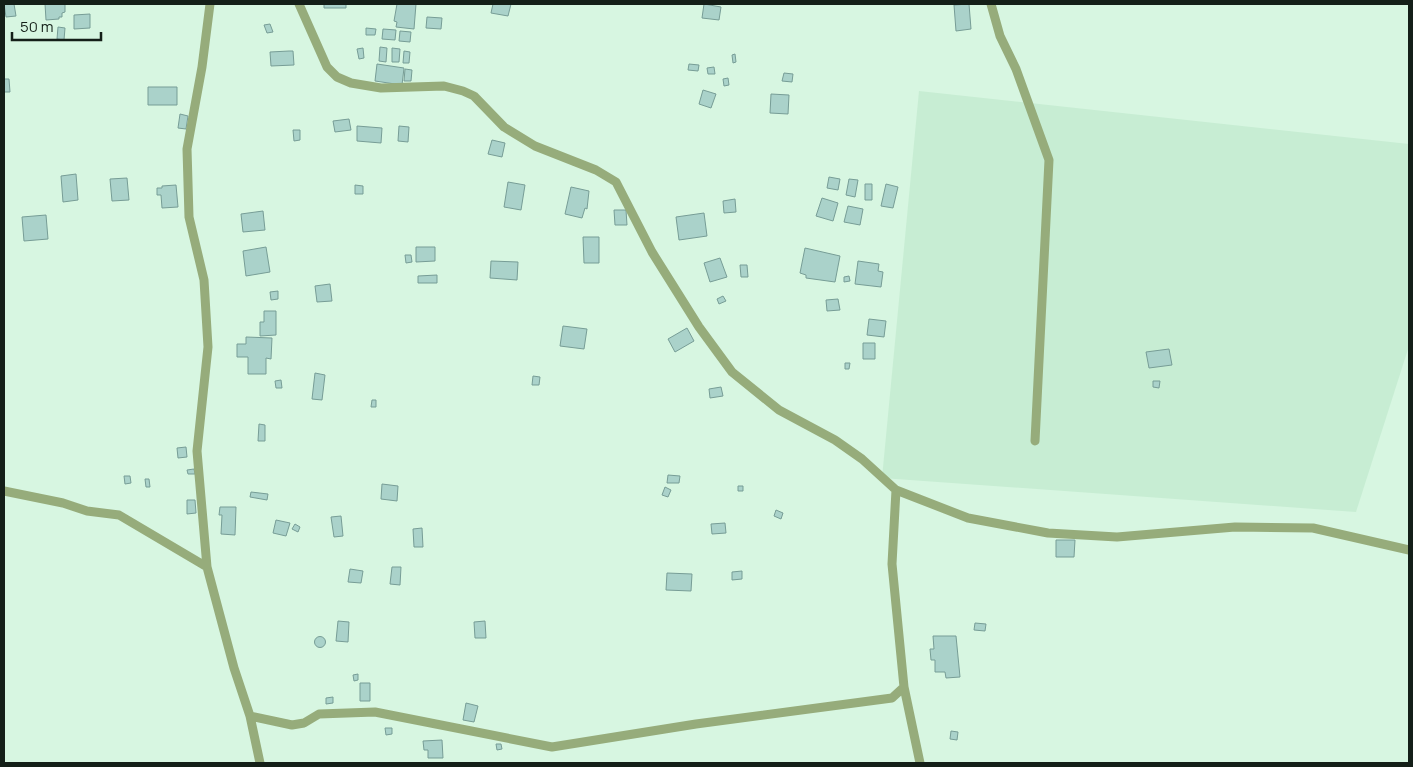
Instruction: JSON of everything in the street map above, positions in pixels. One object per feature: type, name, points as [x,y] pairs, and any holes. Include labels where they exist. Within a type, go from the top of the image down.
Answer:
[{"type":"street","points":[[210,4],[202,67],[187,150],[189,217],[204,280],[208,347],[197,450],[208,567],[234,668],[250,716],[260,763]]},
{"type":"street","points":[[299,4],[328,67],[337,77],[350,83],[381,88],[444,86],[463,91],[474,96],[504,127],[535,146],[596,170],[616,182],[652,252],[699,327],[732,372],[779,410],[835,440],[862,459],[896,490],[968,518],[1048,533],[1117,537],[1235,526],[1312,528],[1409,550]]},
{"type":"street","points":[[991,4],[1000,36],[1019,78],[1049,160],[1035,441]]},
{"type":"street","points":[[896,490],[892,564],[904,687],[920,763]]},
{"type":"street","points":[[4,492],[24,494],[87,511],[128,518],[157,538],[208,567]]},
{"type":"street","points":[[250,716],[292,725],[304,723],[319,714],[376,712],[552,747],[696,724],[892,698],[904,687]]},
{"type":"shaded area","points":[[919,91],[1409,144],[1409,346],[1356,512],[882,478]]},
{"type":"building","points":[[4,4],[14,4],[16,16],[6,17]]},
{"type":"building","points":[[45,4],[65,4],[65,12],[62,13],[62,17],[59,17],[59,19],[46,20]]},
{"type":"building","points":[[324,4],[346,4],[346,8],[324,8]]},
{"type":"building","points":[[397,4],[416,4],[414,29],[396,27],[397,22],[394,21]]},
{"type":"building","points":[[493,4],[511,4],[508,16],[491,13]]},
{"type":"building","points":[[704,4],[721,7],[719,20],[702,18]]},
{"type":"building","points":[[969,4],[971,29],[956,31],[954,5]]},
{"type":"building","points":[[90,14],[90,28],[74,29],[74,15]]},
{"type":"building","points":[[427,17],[442,18],[441,29],[426,28]]},
{"type":"building","points":[[270,24],[273,32],[267,33],[264,25]]},
{"type":"building","points":[[58,27],[65,28],[64,40],[57,39]]},
{"type":"building","points":[[366,28],[376,29],[375,35],[366,35]]},
{"type":"building","points":[[383,29],[396,30],[395,40],[382,39]]},
{"type":"building","points":[[400,31],[411,32],[410,42],[399,41]]},
{"type":"building","points":[[380,47],[387,48],[386,62],[379,61]]},
{"type":"building","points":[[363,48],[364,58],[359,59],[357,49]]},
{"type":"building","points":[[392,48],[400,49],[399,62],[392,62]]},
{"type":"building","points":[[293,51],[294,65],[271,66],[270,52]]},
{"type":"building","points":[[404,51],[410,52],[409,63],[403,63]]},
{"type":"building","points":[[735,54],[736,62],[733,63],[732,55]]},
{"type":"building","points":[[377,64],[404,68],[402,85],[375,81]]},
{"type":"building","points":[[689,64],[699,65],[698,71],[688,70]]},
{"type":"building","points":[[714,67],[715,74],[708,74],[707,68]]},
{"type":"building","points":[[405,69],[412,70],[411,81],[404,81]]},
{"type":"building","points":[[784,73],[793,74],[792,82],[782,81]]},
{"type":"building","points":[[728,78],[729,85],[724,86],[723,79]]},
{"type":"building","points":[[4,79],[9,79],[10,92],[4,92]]},
{"type":"building","points":[[148,87],[177,87],[177,105],[148,105]]},
{"type":"building","points":[[703,90],[716,94],[711,108],[699,104]]},
{"type":"building","points":[[771,94],[789,95],[788,114],[770,113]]},
{"type":"building","points":[[180,114],[188,116],[186,129],[178,128]]},
{"type":"building","points":[[349,119],[351,130],[335,132],[333,121]]},
{"type":"building","points":[[357,126],[382,128],[381,143],[357,141]]},
{"type":"building","points":[[399,126],[409,127],[408,142],[398,141]]},
{"type":"building","points":[[293,130],[300,130],[300,140],[294,141]]},
{"type":"building","points":[[492,140],[505,143],[502,157],[488,154]]},
{"type":"building","points":[[76,174],[78,200],[63,202],[61,176]]},
{"type":"building","points":[[829,177],[840,179],[838,190],[827,188]]},
{"type":"building","points":[[127,178],[129,200],[112,201],[110,179]]},
{"type":"building","points":[[849,179],[858,180],[855,197],[846,195]]},
{"type":"building","points":[[508,182],[525,185],[521,210],[504,207]]},
{"type":"building","points":[[865,184],[872,184],[872,200],[865,200]]},
{"type":"building","points":[[886,184],[898,187],[893,208],[881,206]]},
{"type":"building","points":[[176,185],[178,207],[162,208],[161,195],[157,195],[157,188]]},
{"type":"building","points":[[355,185],[363,186],[363,194],[355,194]]},
{"type":"building","points":[[571,187],[589,191],[587,209],[585,208],[582,218],[565,214]]},
{"type":"building","points":[[822,198],[838,203],[833,221],[816,216]]},
{"type":"building","points":[[735,199],[736,212],[724,213],[723,201]]},
{"type":"building","points":[[848,206],[863,209],[860,225],[844,222]]},
{"type":"building","points":[[614,210],[626,210],[627,225],[615,225]]},
{"type":"building","points":[[263,211],[265,230],[243,232],[241,214]]},
{"type":"building","points":[[704,213],[707,236],[679,240],[676,217]]},
{"type":"building","points":[[46,215],[48,239],[24,241],[22,217]]},
{"type":"building","points":[[583,237],[599,237],[599,263],[584,263]]},
{"type":"building","points":[[266,247],[270,272],[246,276],[243,251]]},
{"type":"building","points":[[416,247],[435,247],[435,261],[416,262]]},
{"type":"building","points":[[805,248],[840,256],[835,282],[806,278],[806,275],[800,273]]},
{"type":"building","points":[[405,255],[411,255],[412,262],[406,263]]},
{"type":"building","points":[[720,258],[727,277],[710,282],[704,263]]},
{"type":"building","points":[[491,261],[518,262],[517,280],[490,278]]},
{"type":"building","points":[[858,261],[879,264],[878,271],[883,272],[881,287],[855,284]]},
{"type":"building","points":[[740,265],[747,265],[748,277],[741,277]]},
{"type":"building","points":[[437,275],[437,283],[418,283],[418,276]]},
{"type":"building","points":[[849,276],[850,281],[844,282],[844,277]]},
{"type":"building","points":[[330,284],[332,301],[317,302],[315,286]]},
{"type":"building","points":[[278,291],[278,299],[271,300],[270,292]]},
{"type":"building","points":[[723,296],[726,301],[719,304],[717,299]]},
{"type":"building","points":[[838,299],[840,310],[827,311],[826,300]]},
{"type":"building","points":[[264,311],[276,311],[276,335],[260,336],[260,322],[264,322]]},
{"type":"building","points":[[869,319],[886,321],[884,337],[867,335]]},
{"type":"building","points":[[563,326],[587,329],[584,349],[560,346]]},
{"type":"building","points":[[687,328],[694,341],[675,352],[668,339]]},
{"type":"building","points":[[246,337],[272,338],[271,359],[266,358],[266,374],[248,374],[248,357],[237,357],[237,344],[246,344]]},
{"type":"building","points":[[863,343],[875,343],[875,359],[863,359]]},
{"type":"building","points":[[1169,349],[1172,365],[1149,368],[1146,352]]},
{"type":"building","points":[[845,363],[850,363],[849,369],[845,369]]},
{"type":"building","points":[[315,373],[325,375],[322,400],[312,399]]},
{"type":"building","points":[[533,376],[540,377],[539,385],[532,385]]},
{"type":"building","points":[[281,380],[282,388],[276,388],[275,381]]},
{"type":"building","points":[[1153,381],[1160,381],[1159,388],[1153,387]]},
{"type":"building","points":[[721,387],[723,396],[710,398],[709,389]]},
{"type":"building","points":[[372,400],[376,400],[376,407],[371,407]]},
{"type":"building","points":[[259,424],[265,425],[265,441],[258,441]]},
{"type":"building","points":[[186,447],[187,457],[178,458],[177,448]]},
{"type":"building","points":[[194,469],[195,474],[188,474],[187,470]]},
{"type":"building","points":[[668,475],[680,476],[679,483],[667,483]]},
{"type":"building","points":[[124,476],[130,476],[131,483],[125,484]]},
{"type":"building","points":[[145,479],[149,479],[150,487],[146,487]]},
{"type":"building","points":[[382,484],[398,486],[397,501],[381,499]]},
{"type":"building","points":[[738,486],[743,486],[743,491],[738,491]]},
{"type":"building","points":[[665,487],[671,490],[668,497],[662,495]]},
{"type":"building","points":[[251,492],[268,494],[267,500],[250,497]]},
{"type":"building","points":[[187,500],[195,500],[196,513],[187,514]]},
{"type":"building","points":[[220,507],[236,507],[235,535],[221,534],[222,515],[219,515]]},
{"type":"building","points":[[776,510],[783,513],[781,519],[774,516]]},
{"type":"building","points":[[341,516],[343,536],[334,537],[331,517]]},
{"type":"building","points":[[276,520],[290,523],[286,536],[273,533]]},
{"type":"building","points":[[725,523],[726,533],[712,534],[711,524]]},
{"type":"building","points":[[295,524],[300,527],[298,532],[292,529]]},
{"type":"building","points":[[422,528],[423,547],[414,547],[413,529]]},
{"type":"building","points":[[1056,540],[1075,540],[1074,557],[1056,557]]},
{"type":"building","points":[[392,567],[401,567],[400,585],[390,584]]},
{"type":"building","points":[[350,569],[363,571],[361,583],[348,582]]},
{"type":"building","points":[[742,571],[742,579],[732,580],[732,572]]},
{"type":"building","points":[[667,573],[692,574],[691,591],[666,590]]},
{"type":"building","points":[[338,621],[349,622],[348,642],[336,641]]},
{"type":"building","points":[[485,621],[486,638],[475,638],[474,622]]},
{"type":"building","points":[[975,623],[986,624],[985,631],[974,630]]},
{"type":"building","points":[[320,636],[326,642],[320,648],[314,642]]},
{"type":"building","points":[[933,636],[956,636],[960,677],[946,678],[945,672],[935,672],[935,660],[931,660],[930,649],[934,649]]},
{"type":"building","points":[[358,674],[358,680],[354,681],[353,675]]},
{"type":"building","points":[[360,683],[370,683],[370,701],[360,701]]},
{"type":"building","points":[[333,697],[333,703],[326,704],[326,698]]},
{"type":"building","points":[[466,703],[478,706],[474,722],[463,720]]},
{"type":"building","points":[[385,728],[392,728],[392,734],[386,735]]},
{"type":"building","points":[[951,731],[958,732],[957,740],[950,739]]},
{"type":"building","points":[[442,740],[443,758],[428,758],[428,750],[424,750],[423,741]]},
{"type":"building","points":[[496,744],[501,744],[502,749],[497,750]]}]
